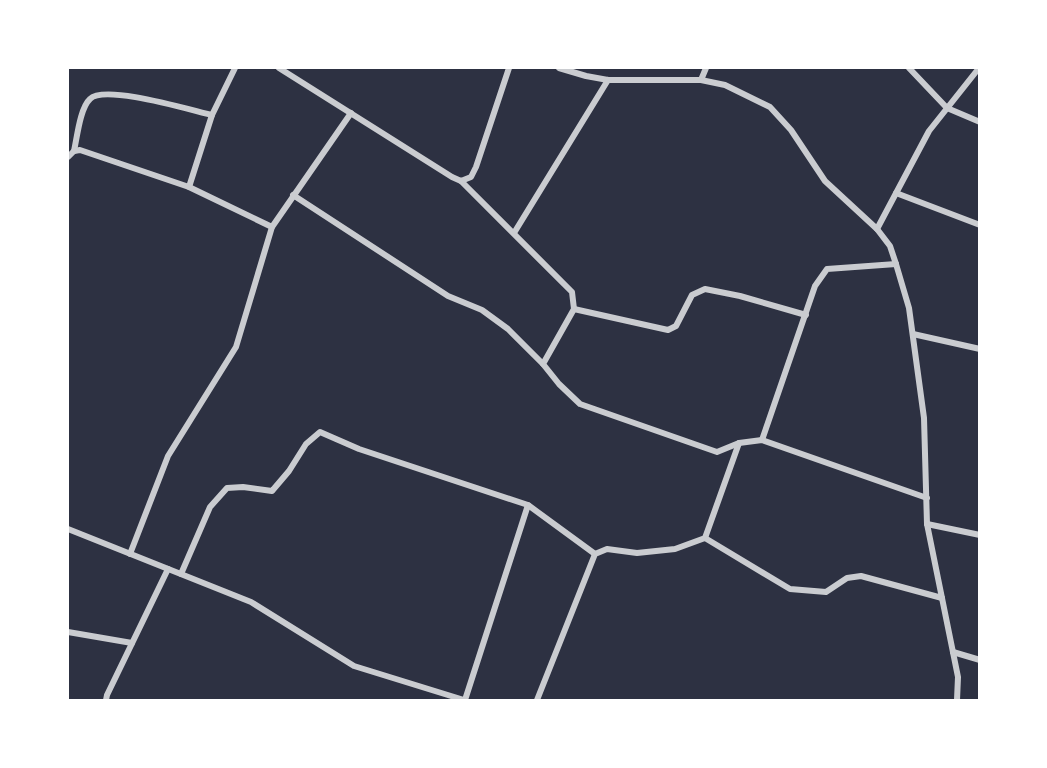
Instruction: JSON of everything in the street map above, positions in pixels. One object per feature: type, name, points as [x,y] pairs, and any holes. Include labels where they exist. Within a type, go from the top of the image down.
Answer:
[{"type":"street","points":[[189,187],[212,116],[235,68]]},
{"type":"street","points":[[279,68],[461,181],[572,292],[574,309],[543,364]]},
{"type":"street","points":[[461,181],[471,177],[476,167],[509,68]]},
{"type":"street","points":[[559,68],[608,80],[701,80],[725,85],[770,107],[791,130],[825,181],[877,229],[890,246],[909,308],[913,334],[924,418],[927,524],[958,677],[957,700]]},
{"type":"street","points":[[701,80],[706,68]]},
{"type":"street","points":[[909,68],[947,108],[980,122]]},
{"type":"street","points":[[877,229],[929,131],[979,68]]},
{"type":"street","points":[[514,233],[608,80]]},
{"type":"street","points":[[74,152],[84,110],[92,97],[98,94],[126,95],[212,116]]},
{"type":"street","points":[[130,554],[168,456],[236,346],[272,227],[351,113]]},
{"type":"street","points":[[68,156],[80,150],[189,187],[272,227]]},
{"type":"street","points":[[896,193],[980,225]]},
{"type":"street","points":[[293,195],[448,296],[482,310],[508,329],[580,404],[717,452],[740,443],[762,440],[927,498]]},
{"type":"street","points":[[762,440],[815,286],[827,268],[896,264]]},
{"type":"street","points":[[574,309],[668,330],[676,326],[692,295],[705,290],[740,296],[806,315]]},
{"type":"street","points":[[913,334],[980,349]]},
{"type":"street","points":[[181,574],[210,507],[227,488],[243,487],[272,491],[289,471],[306,444],[320,432],[359,449],[528,505],[594,554]]},
{"type":"street","points":[[537,700],[594,554],[607,549],[637,553],[675,549],[705,538],[740,443]]},
{"type":"street","points":[[68,529],[251,602],[354,666],[465,700],[528,505]]},
{"type":"street","points":[[927,524],[980,535]]},
{"type":"street","points":[[705,538],[790,589],[826,592],[847,578],[861,576],[942,598]]},
{"type":"street","points":[[106,700],[168,569]]},
{"type":"street","points":[[68,632],[132,643]]},
{"type":"street","points":[[953,652],[980,660]]}]
